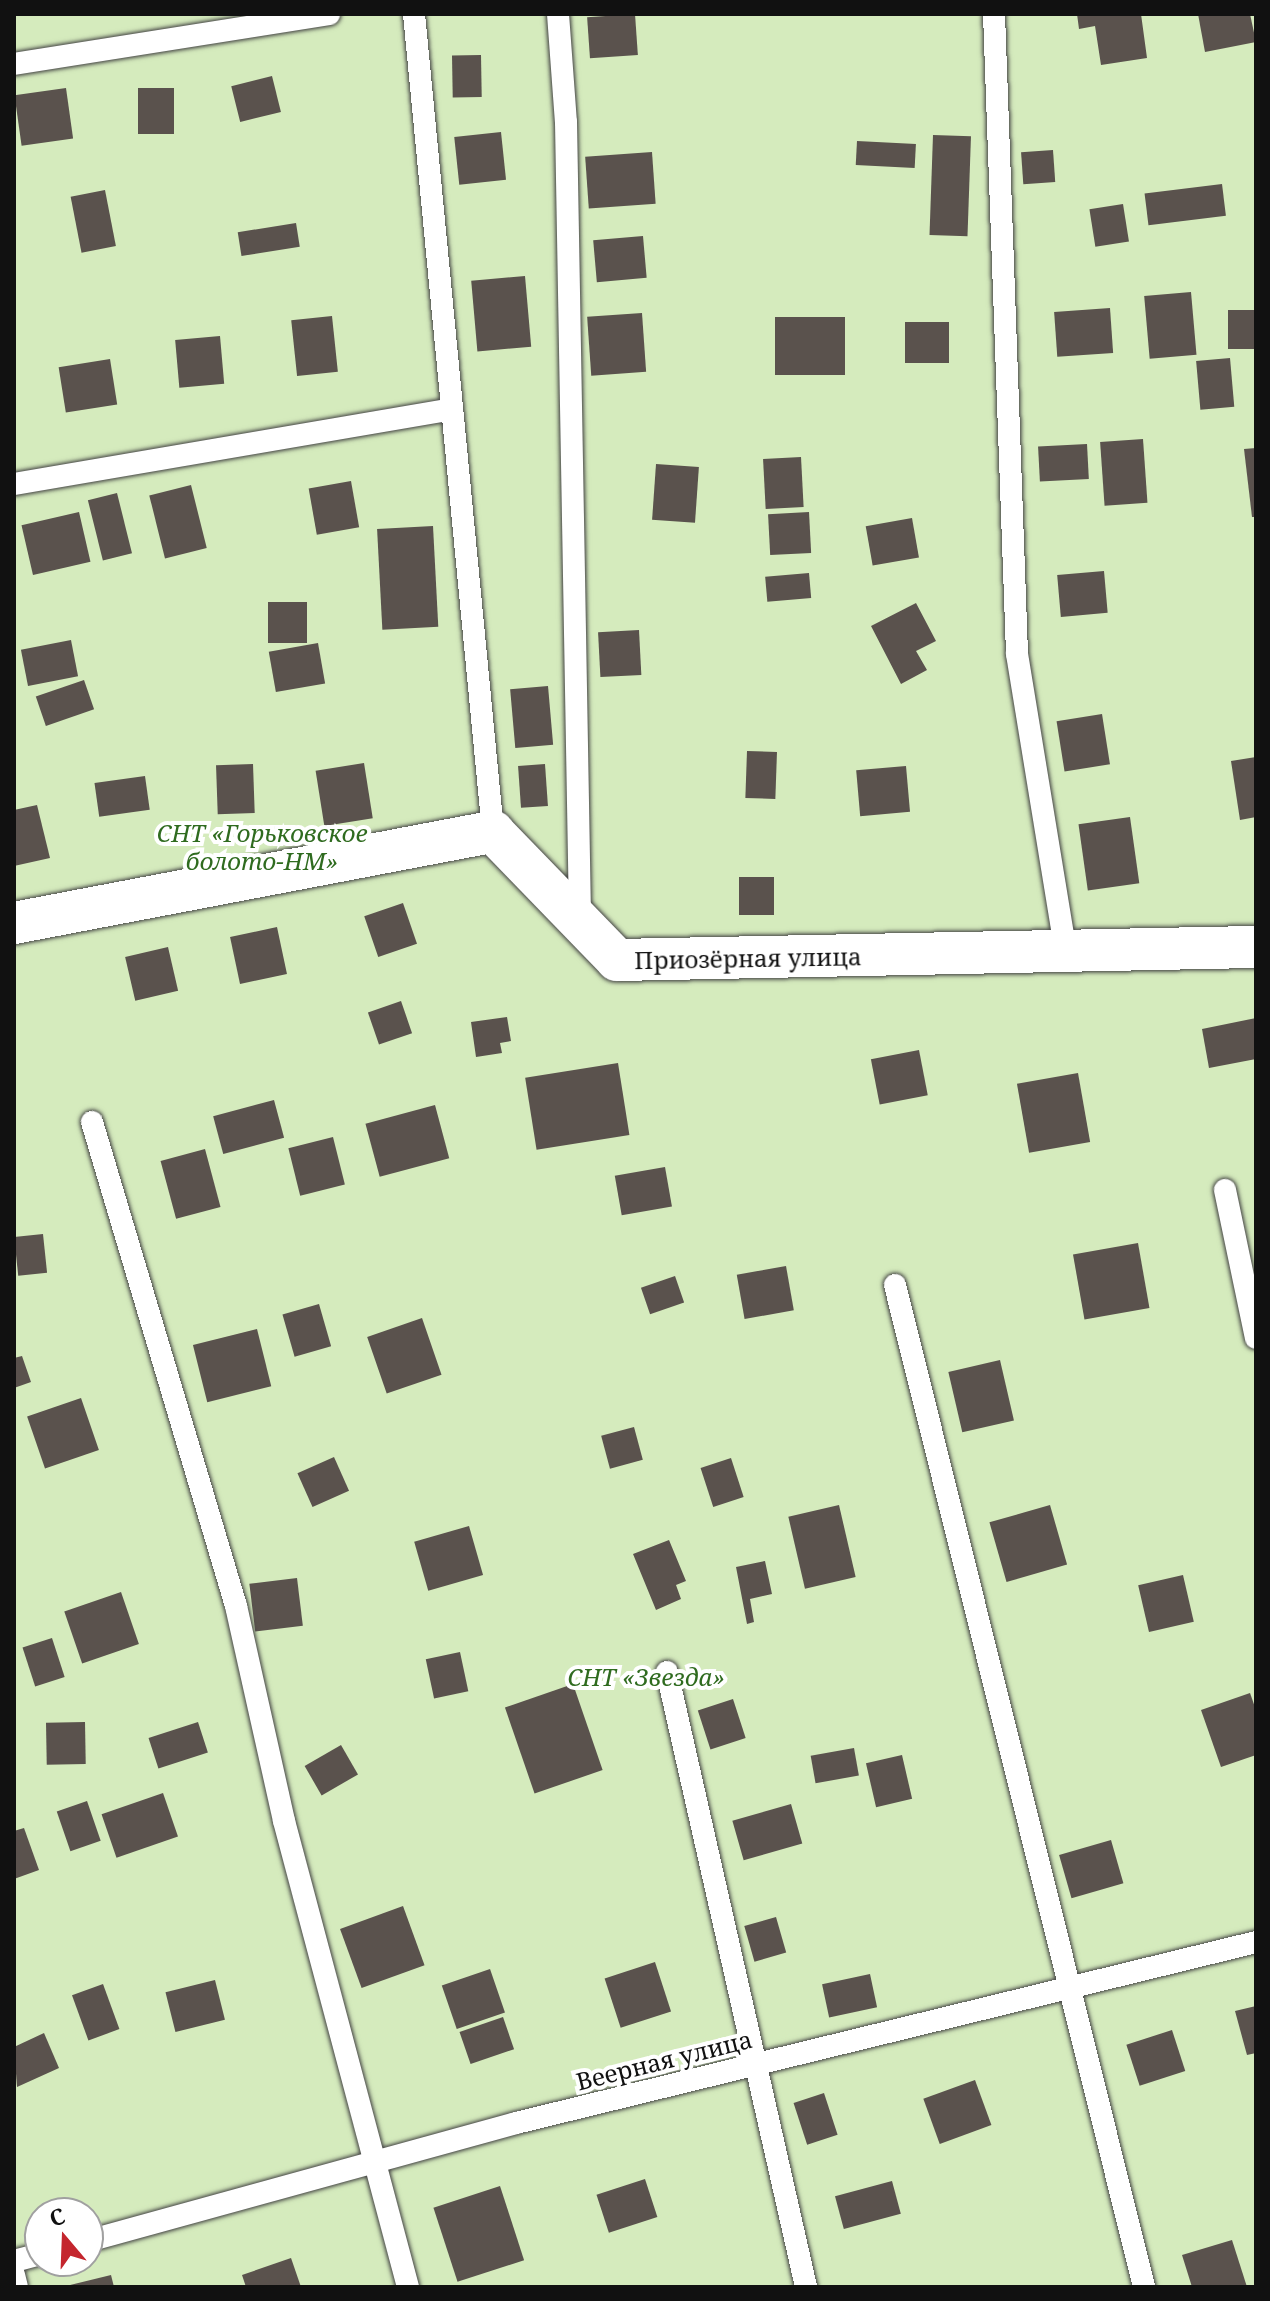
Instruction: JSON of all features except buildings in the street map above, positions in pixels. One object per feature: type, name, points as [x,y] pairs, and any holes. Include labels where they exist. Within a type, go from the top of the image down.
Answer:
[{"type":"street","name":"Приозёрная улица","points":[[493,832],[617,960],[1256,947]]},
{"type":"street","points":[[14,923],[493,832]]},
{"type":"lane","points":[[14,64],[329,14]]},
{"type":"lane","points":[[414,14],[493,832]]},
{"type":"lane","points":[[558,14],[566,138],[580,922]]},
{"type":"lane","points":[[994,14],[1017,654],[1066,952]]},
{"type":"lane","points":[[14,484],[452,409]]},
{"type":"lane","points":[[92,1122],[236,1606],[284,1821],[408,2287]]},
{"type":"lane","points":[[1225,1190],[1256,1338]]},
{"type":"lane","points":[[895,1285],[1073,1987],[1144,2287]]},
{"type":"lane","points":[[667,1672],[806,2287]]},
{"type":"lane","name":"Веерная улица","points":[[104,2237],[377,2162],[755,2065],[1256,1942]]},
{"type":"lane","points":[[14,2275],[17,2287]]},
{"type":"green space","name":"СНТ «Звезда»","points":[[14,14],[1256,14],[1256,2287],[14,2287]]},
{"type":"park label","name":"СНТ «Горьковское болото-НМ»","points":[[262,847]]}]
